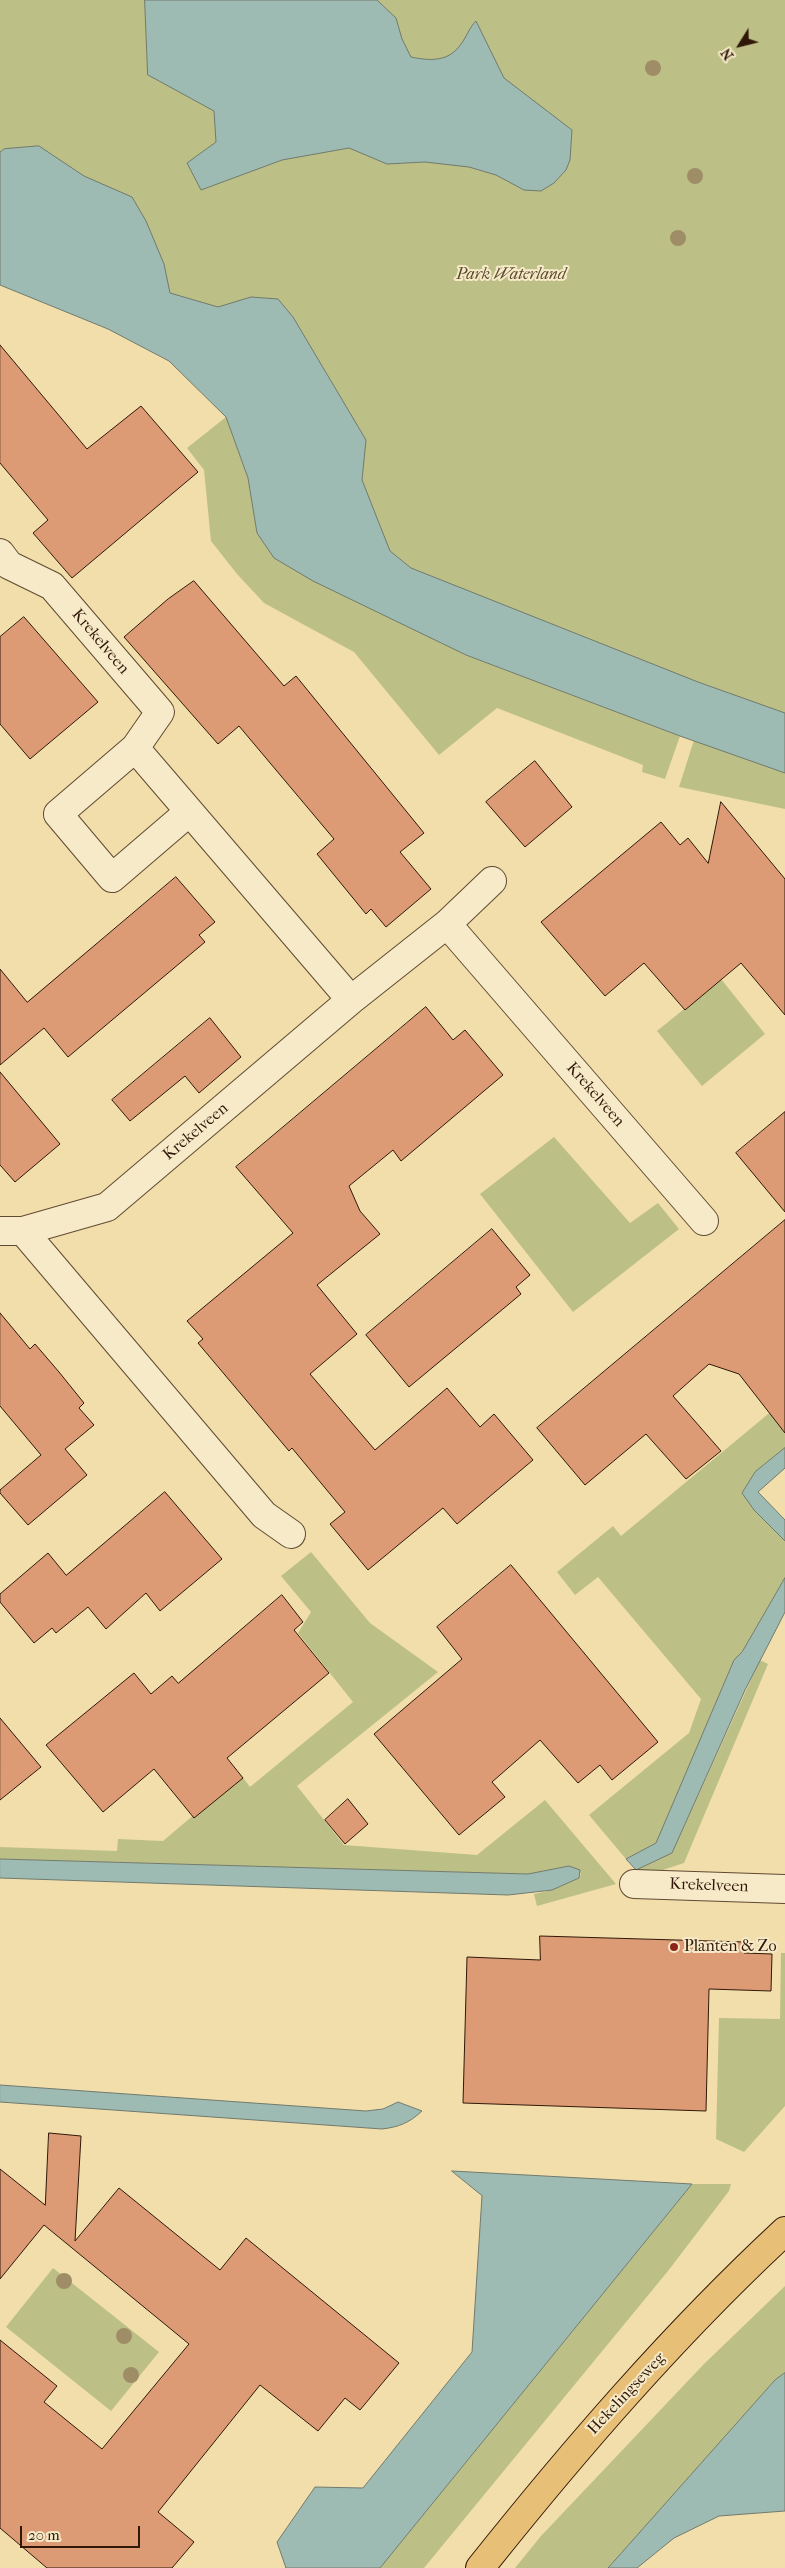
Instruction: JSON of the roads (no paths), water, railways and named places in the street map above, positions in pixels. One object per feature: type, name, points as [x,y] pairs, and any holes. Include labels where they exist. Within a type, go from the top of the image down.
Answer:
[{"type":"main road","name":"Hekelingseweg","points":[[480,2568],[584,2440],[785,2231]]},
{"type":"street","name":"Krekelveen","points":[[0,553],[10,565],[52,586],[160,712],[134,748],[58,814],[112,878],[189,812]]},
{"type":"street","points":[[134,748],[351,1000]]},
{"type":"street","name":"Krekelveen","points":[[291,1534],[264,1515],[11,1231],[107,1207],[351,1000],[447,924],[492,881]]},
{"type":"street","name":"Krekelveen","points":[[447,924],[704,1221]]},
{"type":"street","name":"Krekelveen","points":[[634,1884],[785,1890]]},
{"type":"water","points":[[145,0],[377,0],[396,18],[402,39],[411,57],[425,59],[439,59],[451,54],[461,44],[476,21],[504,78],[572,130],[570,160],[566,170],[554,183],[541,191],[524,190],[496,175],[469,167],[425,162],[387,164],[349,148],[282,160],[201,190],[187,163],[216,142],[214,111],[148,75]]},
{"type":"water","points":[[39,146],[84,176],[132,197],[146,221],[164,264],[170,293],[218,307],[251,297],[278,299],[293,317],[366,440],[362,480],[390,551],[411,568],[698,682],[785,713],[785,773],[680,736],[466,655],[313,581],[274,558],[257,533],[248,478],[226,417],[169,361],[108,329],[0,285],[0,152],[4,149]]},
{"type":"water","points":[[785,1448],[785,1468],[758,1492],[785,1520],[785,1541],[754,1510],[742,1493],[755,1472]]},
{"type":"water","points":[[785,1578],[785,1612],[745,1690],[672,1853],[636,1870],[626,1859],[656,1843],[734,1660],[742,1652]]},
{"type":"water","points":[[0,1859],[528,1874],[569,1866],[580,1870],[579,1878],[552,1890],[508,1895],[0,1878]]},
{"type":"water","points":[[0,2085],[366,2111],[383,2109],[398,2102],[422,2111],[413,2119],[403,2124],[382,2129],[0,2102]]},
{"type":"water","points":[[452,2171],[692,2184],[380,2568],[286,2568],[277,2542],[315,2487],[363,2488],[472,2352],[482,2196]]},
{"type":"water","points":[[785,2373],[785,2511],[719,2516],[674,2538],[637,2568],[608,2568],[775,2380]]},
{"type":"place","name":"Planten & Zo","points":[[674,1947]]},
{"type":"park label","name":"Park Waterland","points":[[511,275]]}]
